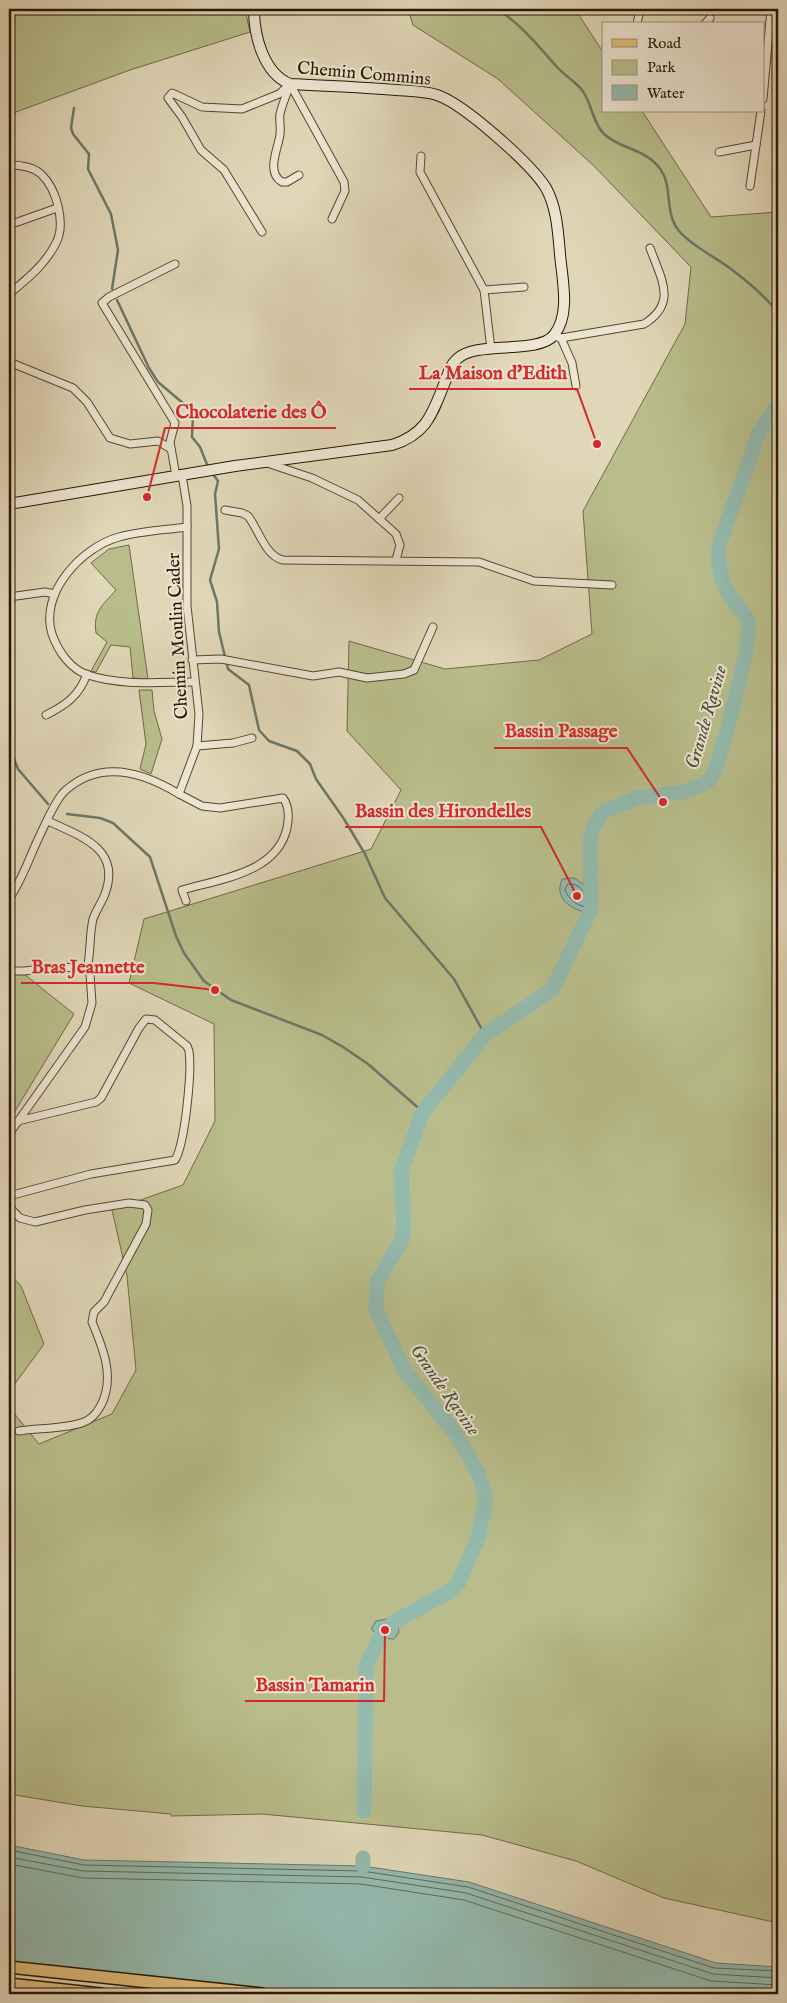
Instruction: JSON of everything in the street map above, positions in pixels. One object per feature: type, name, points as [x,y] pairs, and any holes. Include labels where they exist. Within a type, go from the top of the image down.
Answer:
[{"type":"main road","points":[[9,1967],[262,1994]]},
{"type":"main road","points":[[9,1984],[101,1994]]},
{"type":"street","name":"Chemin Commins","points":[[254,9],[258,43],[272,71],[278,78],[290,84],[362,87],[435,95],[464,111],[527,166],[546,188],[556,216],[563,300],[557,337]]},
{"type":"street","points":[[637,22],[640,9]]},
{"type":"street","points":[[764,84],[771,9]]},
{"type":"street","points":[[290,84],[280,114],[280,132],[274,169],[276,177],[282,182],[287,182],[299,176]]},
{"type":"street","points":[[290,84],[344,182],[345,191],[332,219]]},
{"type":"street","points":[[262,232],[224,170],[201,150],[182,117],[168,98],[172,93],[202,107],[242,110],[279,94],[290,84]]},
{"type":"street","points":[[750,186],[762,112]]},
{"type":"street","points":[[719,152],[756,145]]},
{"type":"street","points":[[421,156],[420,172],[484,290],[491,349]]},
{"type":"street","points":[[9,165],[23,164],[41,174],[53,191],[61,231],[56,243],[37,271],[9,294]]},
{"type":"street","points":[[9,225],[57,208]]},
{"type":"street","points":[[9,504],[218,468],[385,446],[406,441],[424,426],[434,410],[450,368],[458,357],[491,349],[542,343],[557,337],[644,324],[657,314],[664,304],[665,294],[650,248]]},
{"type":"street","name":"Chemin Moulin Cader","points":[[175,264],[109,297],[102,303],[175,423],[170,442],[187,506],[187,606],[199,714],[197,746],[179,794]]},
{"type":"street","points":[[484,290],[524,287]]},
{"type":"street","points":[[557,337],[572,363],[576,386]]},
{"type":"street","points":[[9,362],[73,388],[87,402],[110,438],[130,444],[158,441],[172,449]]},
{"type":"street","points":[[265,462],[312,478],[350,495],[379,519],[399,539],[396,560]]},
{"type":"street","points":[[379,519],[399,498]]},
{"type":"street","points":[[225,510],[248,516],[270,552],[277,558],[478,562],[534,581],[612,585]]},
{"type":"street","points":[[187,527],[119,537],[90,552],[73,568],[55,594],[49,614],[56,645],[64,658],[87,674],[135,682],[194,682]]},
{"type":"street","points":[[9,597],[45,592],[55,594]]},
{"type":"street","points":[[192,660],[221,659],[313,676],[340,672],[367,678],[404,674],[414,670],[433,627]]},
{"type":"street","points":[[46,715],[60,708],[78,694],[87,674]]},
{"type":"street","points":[[197,746],[233,743],[252,738]]},
{"type":"street","points":[[9,899],[16,889],[42,831],[65,790],[88,776],[105,771],[118,770],[139,774],[202,806],[220,808],[282,798],[287,803],[288,822],[278,851],[263,864],[182,890],[186,901]]},
{"type":"street","points":[[9,1134],[85,1027],[92,1003],[90,974],[87,969],[94,918],[106,891],[110,876],[108,862],[99,850],[88,841],[48,821]]},
{"type":"street","points":[[9,970],[24,971],[63,967],[87,969]]},
{"type":"street","points":[[9,1196],[91,1174],[175,1160],[179,1153],[184,1123],[189,1051],[187,1046],[155,1020],[146,1019],[138,1028],[101,1098],[96,1102],[18,1121]]},
{"type":"street","points":[[9,1207],[20,1218],[35,1222],[85,1210],[129,1203],[144,1205],[148,1210],[146,1224],[104,1302],[94,1312],[92,1322],[101,1342],[108,1376],[107,1393],[101,1406],[93,1418],[82,1423],[19,1431]]},
{"type":"green space","points":[[9,9],[245,9],[250,32],[130,70],[16,112],[9,121]]},
{"type":"green space","points":[[408,9],[575,9],[602,50],[602,112],[643,112],[711,217],[778,212],[778,1923],[664,1898],[576,1861],[482,1835],[262,1814],[171,1816],[171,1814],[82,1806],[9,1794],[9,1407],[39,1444],[112,1414],[136,1370],[127,1276],[112,1210],[183,1185],[215,1121],[214,1024],[129,983],[144,919],[371,849],[401,790],[347,731],[349,641],[445,669],[539,660],[592,634],[583,511],[685,324],[691,267],[594,166],[498,79],[413,25]]},
{"type":"green space","points":[[129,545],[148,679],[133,678],[130,647],[111,645],[96,672],[91,671],[107,642],[96,633],[97,614],[116,590],[91,563],[109,549]]},
{"type":"green space","points":[[139,690],[152,690],[154,711],[162,739],[151,774],[140,769],[146,744]]},
{"type":"green space","points":[[9,962],[74,1014],[9,1121]]},
{"type":"green space","points":[[9,1273],[21,1286],[44,1344],[9,1392]]},
{"type":"water","points":[[574,878],[590,892],[594,912],[584,912],[574,908],[562,897],[560,889],[562,879]]},
{"type":"water","points":[[387,1619],[398,1623],[399,1632],[394,1639],[381,1638],[371,1629],[376,1621]]},
{"type":"water","points":[[9,1845],[84,1860],[363,1866],[469,1882],[716,1963],[778,1967],[778,1994],[9,1994]]},
{"type":"pier","points":[[9,1962],[298,1994],[9,1994]]},
{"type":"waterway","points":[[497,9],[522,28],[560,70],[582,90],[597,124],[604,134],[648,157],[661,170],[667,185],[674,224],[679,231],[691,242],[743,279],[762,295],[778,313]]},
{"type":"waterway","points":[[74,108],[71,128],[73,134],[89,154],[88,169],[111,214],[118,250],[112,289]]},
{"type":"waterway","points":[[117,300],[149,368],[158,382],[190,409],[193,416],[192,437],[200,447],[208,467]]},
{"type":"waterway","name":"Grande Ravine","points":[[364,1811],[366,1666],[382,1633],[394,1622],[447,1593],[458,1584],[478,1538],[486,1499],[479,1474],[455,1433],[404,1370],[376,1309],[377,1282],[402,1240],[404,1229],[401,1171],[423,1112],[485,1035],[552,990],[591,909],[590,840],[595,824],[603,812],[637,798],[683,792],[706,783],[712,777],[735,698],[746,650],[748,632],[748,621],[730,596],[723,582],[719,566],[720,542],[759,433],[778,404]]},
{"type":"waterway","points":[[212,473],[218,481],[215,494],[219,549],[210,580],[217,602],[219,632],[228,669],[249,685],[259,730],[269,741],[297,751],[310,764],[316,779],[344,819],[365,854],[385,898],[454,979],[485,1035]]},
{"type":"waterway","points":[[9,713],[13,756],[18,769],[48,804]]},
{"type":"waterway","points":[[67,814],[100,818],[113,823],[150,857],[176,936],[184,953],[204,981],[231,1000],[322,1035],[343,1047],[368,1064],[423,1112]]},
{"type":"waterway","points":[[363,1858],[363,1866]]},
{"type":"place","name":"La Maison d'Edith","points":[[597,444]]},
{"type":"place","name":"Chocolaterie des Ô","points":[[147,497]]},
{"type":"place","name":"Bassin Passage","points":[[663,802]]},
{"type":"place","name":"Bassin des Hirondelles","points":[[577,896]]},
{"type":"place","name":"Bras Jeannette","points":[[215,990]]},
{"type":"place","name":"Bassin Tamarin","points":[[385,1630]]}]
